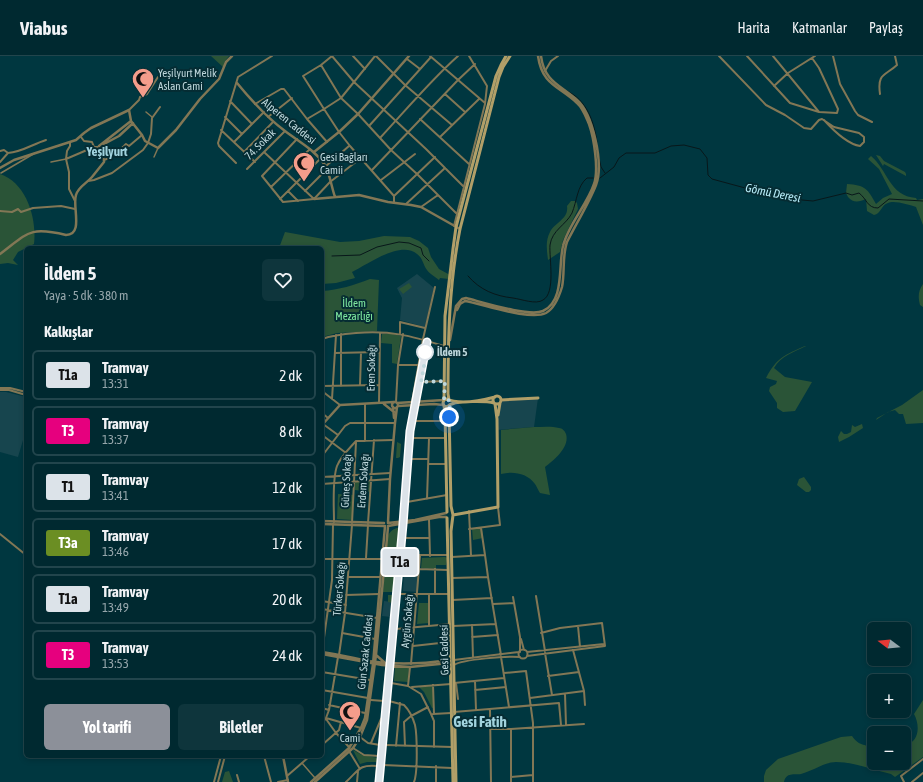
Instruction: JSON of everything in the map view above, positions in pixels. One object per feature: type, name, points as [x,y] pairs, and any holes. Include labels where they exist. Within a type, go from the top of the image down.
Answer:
[{"type":"main road","points":[[446,346],[457,228],[498,70],[506,56]]},
{"type":"main road","points":[[457,228],[499,77],[510,56]]},
{"type":"main road","name":"Gesi Caddesi","points":[[446,346],[444,400],[447,495],[446,518],[452,578],[449,662],[454,683]]},
{"type":"main road","name":"Gesi Caddesi","points":[[446,346],[448,394],[450,402],[450,506],[452,515],[448,570],[454,663],[452,782]]},
{"type":"main road","points":[[446,518],[449,519],[452,515],[469,511],[498,507],[497,419],[493,400],[495,397]]},
{"type":"main road","points":[[444,400],[450,402],[464,402],[499,397],[500,401],[497,419]]},
{"type":"main road","points":[[495,404],[500,401],[538,398]]},
{"type":"main road","points":[[450,402],[489,401],[495,404]]},
{"type":"main road","points":[[444,405],[448,407],[450,402]]},
{"type":"main road","points":[[446,513],[450,512],[452,515]]},
{"type":"main road","points":[[449,662],[452,659],[454,663]]},
{"type":"main road","name":"Gesi Caddesi","points":[[453,713],[456,782]]},
{"type":"street","points":[[154,157],[158,148],[176,130],[200,99],[220,78],[226,62],[232,56]]},
{"type":"street","points":[[236,162],[218,144],[225,116],[238,77],[272,56]]},
{"type":"street","points":[[394,202],[394,196],[339,132],[303,76],[332,56],[354,82],[435,157],[464,187]]},
{"type":"street","points":[[353,56],[365,70]]},
{"type":"street","points":[[307,119],[341,98],[376,56],[405,85],[452,125]]},
{"type":"street","points":[[380,138],[444,68],[458,56]]},
{"type":"street","points":[[457,228],[456,213],[485,104],[487,86],[469,56]]},
{"type":"street","points":[[452,328],[456,306],[460,300],[464,298],[530,312],[543,311],[548,308],[555,298],[559,286],[564,241],[594,184],[596,171],[593,144],[589,125],[584,112],[578,103],[554,87],[546,78],[540,67],[538,56]]},
{"type":"street","points":[[324,338],[341,334],[380,332],[400,333],[446,346],[459,306],[463,301],[522,314],[544,314],[550,309],[560,294],[563,280],[565,247],[597,184],[598,164],[594,134],[586,111],[575,98],[556,85],[545,71],[541,56]]},
{"type":"street","points":[[545,71],[551,62],[558,56]]},
{"type":"street","points":[[719,56],[766,105],[785,115],[806,129],[813,128],[820,120],[824,120]]},
{"type":"street","points":[[747,56],[790,103],[819,112],[836,113],[838,112],[838,109],[819,68],[812,58]]},
{"type":"street","points":[[773,56],[819,112]]},
{"type":"street","points":[[774,86],[788,73],[815,56]]},
{"type":"street","points":[[833,56],[840,84],[855,111],[858,115],[872,122]]},
{"type":"street","points":[[880,94],[880,80],[886,72],[897,65],[895,56]]},
{"type":"street","points":[[314,152],[339,132],[358,114],[408,57],[420,69]]},
{"type":"street","points":[[369,126],[431,57],[489,106]]},
{"type":"street","points":[[372,170],[475,64]]},
{"type":"street","points":[[321,65],[341,98],[391,150],[427,183],[456,213]]},
{"type":"street","points":[[0,168],[14,160],[76,140],[91,128],[129,110],[140,97],[147,94],[158,77]]},
{"type":"street","name":"Alperen Caddesi","points":[[237,82],[255,104],[273,122],[314,152],[320,159],[326,167],[335,197]]},
{"type":"street","points":[[255,104],[282,89],[285,89],[307,119],[327,142]]},
{"type":"street","points":[[445,94],[465,112]]},
{"type":"street","points":[[268,116],[292,98]]},
{"type":"street","points":[[440,137],[480,99]]},
{"type":"street","points":[[230,101],[252,124]]},
{"type":"street","points":[[88,181],[112,173],[143,150],[151,134],[152,118],[160,107]]},
{"type":"street","points":[[129,110],[132,122],[146,141],[158,148]]},
{"type":"street","points":[[146,112],[152,118]]},
{"type":"street","points":[[234,142],[264,112]]},
{"type":"street","points":[[225,116],[242,134]]},
{"type":"street","points":[[420,119],[469,165],[473,167]]},
{"type":"street","points":[[824,120],[834,127],[859,133],[864,137],[864,142],[860,146],[855,145],[839,134],[824,120]]},
{"type":"street","points":[[111,139],[116,133],[132,122]]},
{"type":"street","points":[[52,162],[100,146],[119,136],[132,122]]},
{"type":"street","points":[[244,152],[273,122]]},
{"type":"street","points":[[221,130],[255,162]]},
{"type":"street","name":"74. Sokak","points":[[247,169],[285,131]]},
{"type":"street","points":[[116,133],[119,136]]},
{"type":"street","points":[[75,201],[77,192],[88,181],[104,160],[107,160],[118,152],[126,144],[129,146],[142,134]]},
{"type":"street","points":[[81,137],[84,141],[92,142],[94,148]]},
{"type":"street","points":[[297,139],[262,176],[284,202],[359,195],[376,200],[421,207],[457,228]]},
{"type":"street","points":[[0,151],[4,150],[8,153],[14,153],[46,140]]},
{"type":"street","points":[[0,254],[12,243],[34,231],[39,230],[66,235],[72,234],[75,230],[75,201],[69,189],[69,172],[66,158],[70,142]]},
{"type":"street","points":[[100,146],[104,160]]},
{"type":"street","points":[[305,191],[326,167],[350,146]]},
{"type":"street","points":[[271,187],[310,149]]},
{"type":"street","points":[[264,152],[314,199]]},
{"type":"street","points":[[0,162],[8,153]]},
{"type":"street","points":[[1,173],[35,154]]},
{"type":"street","points":[[381,180],[415,154]]},
{"type":"street","points":[[394,196],[435,157]]},
{"type":"street","points":[[314,199],[330,182],[361,158]]},
{"type":"street","points":[[280,199],[320,159]]},
{"type":"street","points":[[406,204],[445,168]]},
{"type":"street","points":[[288,191],[298,201]]},
{"type":"street","points":[[421,207],[438,194]]},
{"type":"street","points":[[0,211],[7,212],[18,209],[21,212],[33,208],[61,206],[76,209]]},
{"type":"street","points":[[412,402],[425,328],[435,287]]},
{"type":"street","points":[[400,333],[400,322],[425,328]]},
{"type":"street","name":"Eren Sokağı","points":[[379,403],[380,332]]},
{"type":"street","points":[[341,334],[341,386]]},
{"type":"street","points":[[386,525],[389,512],[390,473],[398,365],[403,334]]},
{"type":"street","points":[[332,399],[336,335]]},
{"type":"street","points":[[381,782],[412,438],[429,341]]},
{"type":"street","points":[[360,385],[361,352]]},
{"type":"street","points":[[335,353],[379,352]]},
{"type":"street","points":[[398,365],[418,365]]},
{"type":"street","points":[[421,382],[445,381]]},
{"type":"street","points":[[324,386],[379,385]]},
{"type":"street","points":[[0,389],[10,388],[24,392]]},
{"type":"street","points":[[324,393],[340,405],[379,403],[393,407]]},
{"type":"street","points":[[384,404],[444,400]]},
{"type":"street","points":[[394,423],[392,404],[412,402],[444,405]]},
{"type":"street","points":[[365,441],[366,404]]},
{"type":"street","points":[[384,404],[394,412]]},
{"type":"street","points":[[393,407],[396,404]]},
{"type":"street","points":[[324,422],[340,405]]},
{"type":"street","points":[[324,415],[328,418]]},
{"type":"street","points":[[414,421],[445,421]]},
{"type":"street","points":[[324,453],[345,426],[350,423],[394,423]]},
{"type":"street","points":[[324,425],[338,435]]},
{"type":"street","points":[[324,437],[346,453]]},
{"type":"street","points":[[412,438],[446,438]]},
{"type":"street","points":[[426,499],[429,438]]},
{"type":"street","name":"Erdem Sokağı","points":[[366,558],[374,440]]},
{"type":"street","points":[[324,638],[332,580],[335,477],[337,465],[356,441],[393,440]]},
{"type":"street","name":"Güneş Sokağı","points":[[352,524],[356,441]]},
{"type":"street","points":[[410,459],[428,459]]},
{"type":"street","points":[[428,464],[446,464]]},
{"type":"street","points":[[324,477],[390,473]]},
{"type":"street","points":[[324,484],[390,479]]},
{"type":"street","points":[[407,502],[447,495]]},
{"type":"street","points":[[469,529],[500,525],[498,507]]},
{"type":"street","points":[[469,511],[471,556]]},
{"type":"street","points":[[405,523],[446,513]]},
{"type":"street","points":[[324,523],[386,525],[446,518]]},
{"type":"street","points":[[430,519],[430,556]]},
{"type":"street","name":"Türker Sokağı","points":[[329,710],[346,605],[352,524]]},
{"type":"street","name":"Gün Sazak Caddesi","points":[[375,655],[380,577],[386,525]]},
{"type":"street","name":"Gün Sazak Caddesi","points":[[315,780],[360,737],[367,720],[375,655],[386,525]]},
{"type":"street","points":[[481,528],[509,707]]},
{"type":"street","points":[[0,534],[24,553]]},
{"type":"street","points":[[404,538],[429,538]]},
{"type":"street","points":[[402,555],[485,555]]},
{"type":"street","name":"Aygün Sokağı","points":[[410,686],[410,665],[413,646],[420,556]]},
{"type":"street","points":[[324,559],[382,559]]},
{"type":"street","points":[[419,569],[448,570]]},
{"type":"street","points":[[435,570],[435,594]]},
{"type":"street","points":[[452,578],[488,576]]},
{"type":"street","points":[[348,577],[380,577]]},
{"type":"street","points":[[346,595],[379,594]]},
{"type":"street","points":[[399,594],[449,594]]},
{"type":"street","points":[[429,594],[429,625]]},
{"type":"street","points":[[536,596],[552,696]]},
{"type":"street","points":[[513,597],[519,633],[520,657]]},
{"type":"street","points":[[452,600],[492,598]]},
{"type":"street","points":[[324,602],[346,605]]},
{"type":"street","points":[[493,604],[514,603]]},
{"type":"street","points":[[324,609],[377,618]]},
{"type":"street","points":[[542,632],[560,628],[602,623],[604,644]]},
{"type":"street","points":[[396,628],[429,625],[496,624]]},
{"type":"street","points":[[472,625],[472,658]]},
{"type":"street","points":[[578,626],[580,647]]},
{"type":"street","points":[[342,633],[375,640]]},
{"type":"street","points":[[519,633],[527,656]]},
{"type":"street","points":[[472,637],[498,635]]},
{"type":"street","points":[[413,646],[450,642]]},
{"type":"street","points":[[454,663],[526,651],[545,652],[573,650],[605,646],[604,644]]},
{"type":"street","points":[[454,663],[472,658],[501,656],[520,657],[524,659],[527,656],[545,652],[604,644]]},
{"type":"street","points":[[573,650],[584,691],[585,705]]},
{"type":"street","points":[[324,652],[387,666],[449,662]]},
{"type":"street","points":[[367,662],[375,655],[384,663]]},
{"type":"street","points":[[367,662],[373,670],[382,665]]},
{"type":"street","points":[[374,663],[392,665]]},
{"type":"street","points":[[376,782],[387,666]]},
{"type":"street","name":"Gün Sazak Caddesi","points":[[311,782],[349,751],[361,728],[366,713],[369,699],[370,680],[373,670]]},
{"type":"street","points":[[504,673],[526,671],[533,727],[533,782]]},
{"type":"street","points":[[324,672],[370,680]]},
{"type":"street","points":[[548,676],[579,672]]},
{"type":"street","points":[[391,683],[410,686],[433,685],[504,678]]},
{"type":"street","points":[[475,681],[476,710]]},
{"type":"street","points":[[454,683],[458,698]]},
{"type":"street","points":[[433,685],[434,747]]},
{"type":"street","points":[[410,686],[421,694],[433,714]]},
{"type":"street","points":[[475,690],[506,687]]},
{"type":"street","points":[[324,690],[384,701]]},
{"type":"street","points":[[530,698],[584,691]]},
{"type":"street","points":[[565,694],[566,725]]},
{"type":"street","points":[[389,701],[406,706],[415,727],[417,766],[414,782]]},
{"type":"street","points":[[396,746],[400,703]]},
{"type":"street","points":[[433,714],[559,703],[561,725]]},
{"type":"street","points":[[329,705],[366,713]]},
{"type":"street","points":[[405,746],[404,722],[411,716],[428,707]]},
{"type":"street","points":[[324,709],[329,710],[326,719]]},
{"type":"street","points":[[490,709],[491,782]]},
{"type":"street","points":[[371,743],[383,715]]},
{"type":"street","points":[[326,719],[361,728]]},
{"type":"street","points":[[326,719],[336,733],[351,747],[364,755],[379,756]]},
{"type":"street","points":[[324,743],[339,730],[341,722]]},
{"type":"street","points":[[490,729],[584,724]]},
{"type":"street","points":[[511,729],[511,782]]},
{"type":"street","points":[[360,737],[371,743],[380,745]]},
{"type":"street","points":[[385,745],[452,747]]},
{"type":"street","points":[[349,751],[359,770],[357,782]]},
{"type":"street","points":[[214,782],[220,758]]},
{"type":"street","points":[[218,782],[224,758]]},
{"type":"street","points":[[265,758],[271,782]]},
{"type":"street","points":[[278,782],[289,781],[283,758]]},
{"type":"street","points":[[287,776],[308,758]]},
{"type":"street","points":[[904,782],[900,776],[923,759]]},
{"type":"street","points":[[302,763],[315,780]]},
{"type":"street","points":[[346,782],[366,765],[378,766]]},
{"type":"street","points":[[383,765],[436,766],[452,768]]},
{"type":"street","points":[[436,766],[436,782]]},
{"type":"street","points":[[912,782],[923,773]]},
{"type":"street","points":[[237,775],[239,782]]},
{"type":"street","points":[[511,777],[533,775]]},
{"type":"shaded area","points":[[417,274],[434,288],[425,327],[400,320],[402,298],[397,288]]},
{"type":"shaded area","points":[[0,392],[24,396],[24,437],[18,457],[0,452]]},
{"type":"shaded area","points":[[538,398],[534,427],[497,430],[497,419],[501,401]]},
{"type":"shaded area","points":[[405,556],[420,558],[418,592],[403,591]]},
{"type":"shaded area","points":[[384,601],[392,602],[391,617],[382,616]]},
{"type":"green space","points":[[211,56],[229,56],[223,67]]},
{"type":"green space","points":[[876,155],[905,172],[906,176],[884,164],[883,166]]},
{"type":"green space","points":[[871,156],[877,162],[894,188],[900,193],[916,198],[917,200],[923,199],[923,225],[916,207],[891,202],[886,204],[878,213],[874,215],[867,211],[866,199],[856,201],[848,197],[846,193],[847,184],[858,185],[868,191],[876,204],[883,198],[892,194],[879,169],[868,159]]},
{"type":"green space","points":[[0,174],[17,185],[23,194],[32,213],[35,234],[34,244],[24,246],[24,249],[18,252],[13,260],[18,265],[8,263],[0,264]]},
{"type":"green space","points":[[571,201],[575,201],[577,203],[578,209],[563,240],[560,252],[548,260],[548,235],[564,217],[567,206]]},
{"type":"green space","points":[[285,232],[340,242],[359,241],[384,236],[410,237],[419,241],[428,248],[431,257],[439,269],[450,275],[449,279],[440,278],[439,280],[428,271],[417,254],[410,250],[402,250],[384,255],[352,272],[355,278],[336,283],[324,284],[324,246],[280,246]]},
{"type":"green space","name":"İldem Mezarlığı","points":[[370,279],[379,280],[377,331],[337,333],[324,336],[324,291],[346,287]]},
{"type":"green space","points":[[409,283],[412,287],[403,294],[399,289]]},
{"type":"green space","points":[[923,284],[923,307],[920,305],[919,292]]},
{"type":"green space","points":[[382,334],[401,336],[397,364],[392,363],[392,344],[381,343]]},
{"type":"green space","points":[[792,352],[780,360],[774,368],[785,377],[812,382],[795,411],[783,412],[777,408],[777,403],[769,391],[770,387],[776,384],[777,381],[766,378],[778,361]]},
{"type":"green space","points":[[923,390],[923,423],[906,424],[903,414],[899,414],[895,410],[889,412]]},
{"type":"green space","points":[[862,424],[863,428],[839,442],[838,437],[841,431],[844,434],[847,434],[851,432],[852,425],[855,427]]},
{"type":"green space","points":[[534,427],[560,428],[566,434],[566,444],[557,457],[545,467],[550,495],[540,493],[532,480],[524,475],[515,473],[501,474],[501,430]]},
{"type":"green space","points":[[397,442],[401,444],[400,457],[396,458]]},
{"type":"green space","points":[[804,477],[811,487],[809,492],[806,492],[797,485],[799,479]]},
{"type":"green space","points":[[355,482],[371,482],[371,492],[355,490]]},
{"type":"green space","points":[[338,494],[354,495],[352,520],[337,519]]},
{"type":"green space","points":[[401,527],[399,555],[386,557],[389,534]]},
{"type":"green space","points":[[482,528],[483,538],[473,540],[472,529]]},
{"type":"green space","points":[[422,558],[447,558],[446,565],[436,565],[436,569],[421,568]]},
{"type":"green space","points":[[398,559],[395,592],[383,592],[386,560]]},
{"type":"green space","points":[[388,595],[395,595],[393,618],[390,618],[392,603],[388,602]]},
{"type":"green space","points":[[419,603],[429,603],[429,623],[417,624]]},
{"type":"green space","points":[[390,620],[393,620],[389,660],[386,660]]},
{"type":"green space","points":[[395,667],[409,668],[408,682],[394,681]]},
{"type":"green space","points":[[433,686],[432,708],[424,692],[419,687]]},
{"type":"green space","points":[[923,700],[923,757],[911,766],[911,742],[916,737],[918,728],[914,714]]},
{"type":"green space","points":[[852,736],[859,743],[867,746],[867,767],[850,763],[832,762],[801,774],[788,775],[784,782],[764,782],[766,770],[778,759],[841,737]]},
{"type":"green space","points":[[353,750],[362,755],[378,758],[377,762],[360,764]]},
{"type":"green space","points":[[878,770],[905,770],[895,777],[891,774]]},
{"type":"green space","points":[[229,771],[233,782],[222,782],[225,772]]},
{"type":"waterway","points":[[567,91],[580,100],[588,112],[594,127],[597,142]]},
{"type":"waterway","name":"Gömü Deresi","points":[[600,178],[614,167],[619,158],[626,153],[655,153],[671,146],[684,145],[700,149],[707,158],[708,175],[712,179],[771,195],[786,195],[802,200],[813,201],[846,193],[852,195],[859,193],[869,205],[874,208],[878,208],[889,199],[923,201]]},
{"type":"waterway","points":[[599,158],[601,167],[605,173]]},
{"type":"waterway","name":"Gömü Deresi","points":[[468,276],[483,289],[494,294],[533,302],[543,300],[547,296],[551,283],[550,245],[553,235],[572,213],[581,185],[587,178],[593,178]]},
{"type":"waterway","name":"Gömü Deresi","points":[[332,256],[360,255],[377,247],[399,242],[409,243],[421,248],[423,255],[429,261]]},
{"type":"tram line","points":[[379,782],[403,524],[410,431],[427,342]]},
{"type":"tram line","name":"T1a","points":[[379,782],[392,649],[410,431],[427,342]]},
{"type":"place","name":"Yeşilyurt Melik Aslan Cami","points":[[143,98]]},
{"type":"place","name":"Gesi Bağları Camii","points":[[304,182]]},
{"type":"place","name":"İldem 5","points":[[425,352]]},
{"type":"place","name":"Cami","points":[[350,732]]},
{"type":"district","name":"Yeşilyurt","points":[[107,151]]},
{"type":"district","name":"Gesi Fatih","points":[[480,722]]},
{"type":"route","points":[[425,352],[426,355],[421,382],[445,381],[444,400],[448,399],[450,401],[449,417]]}]
